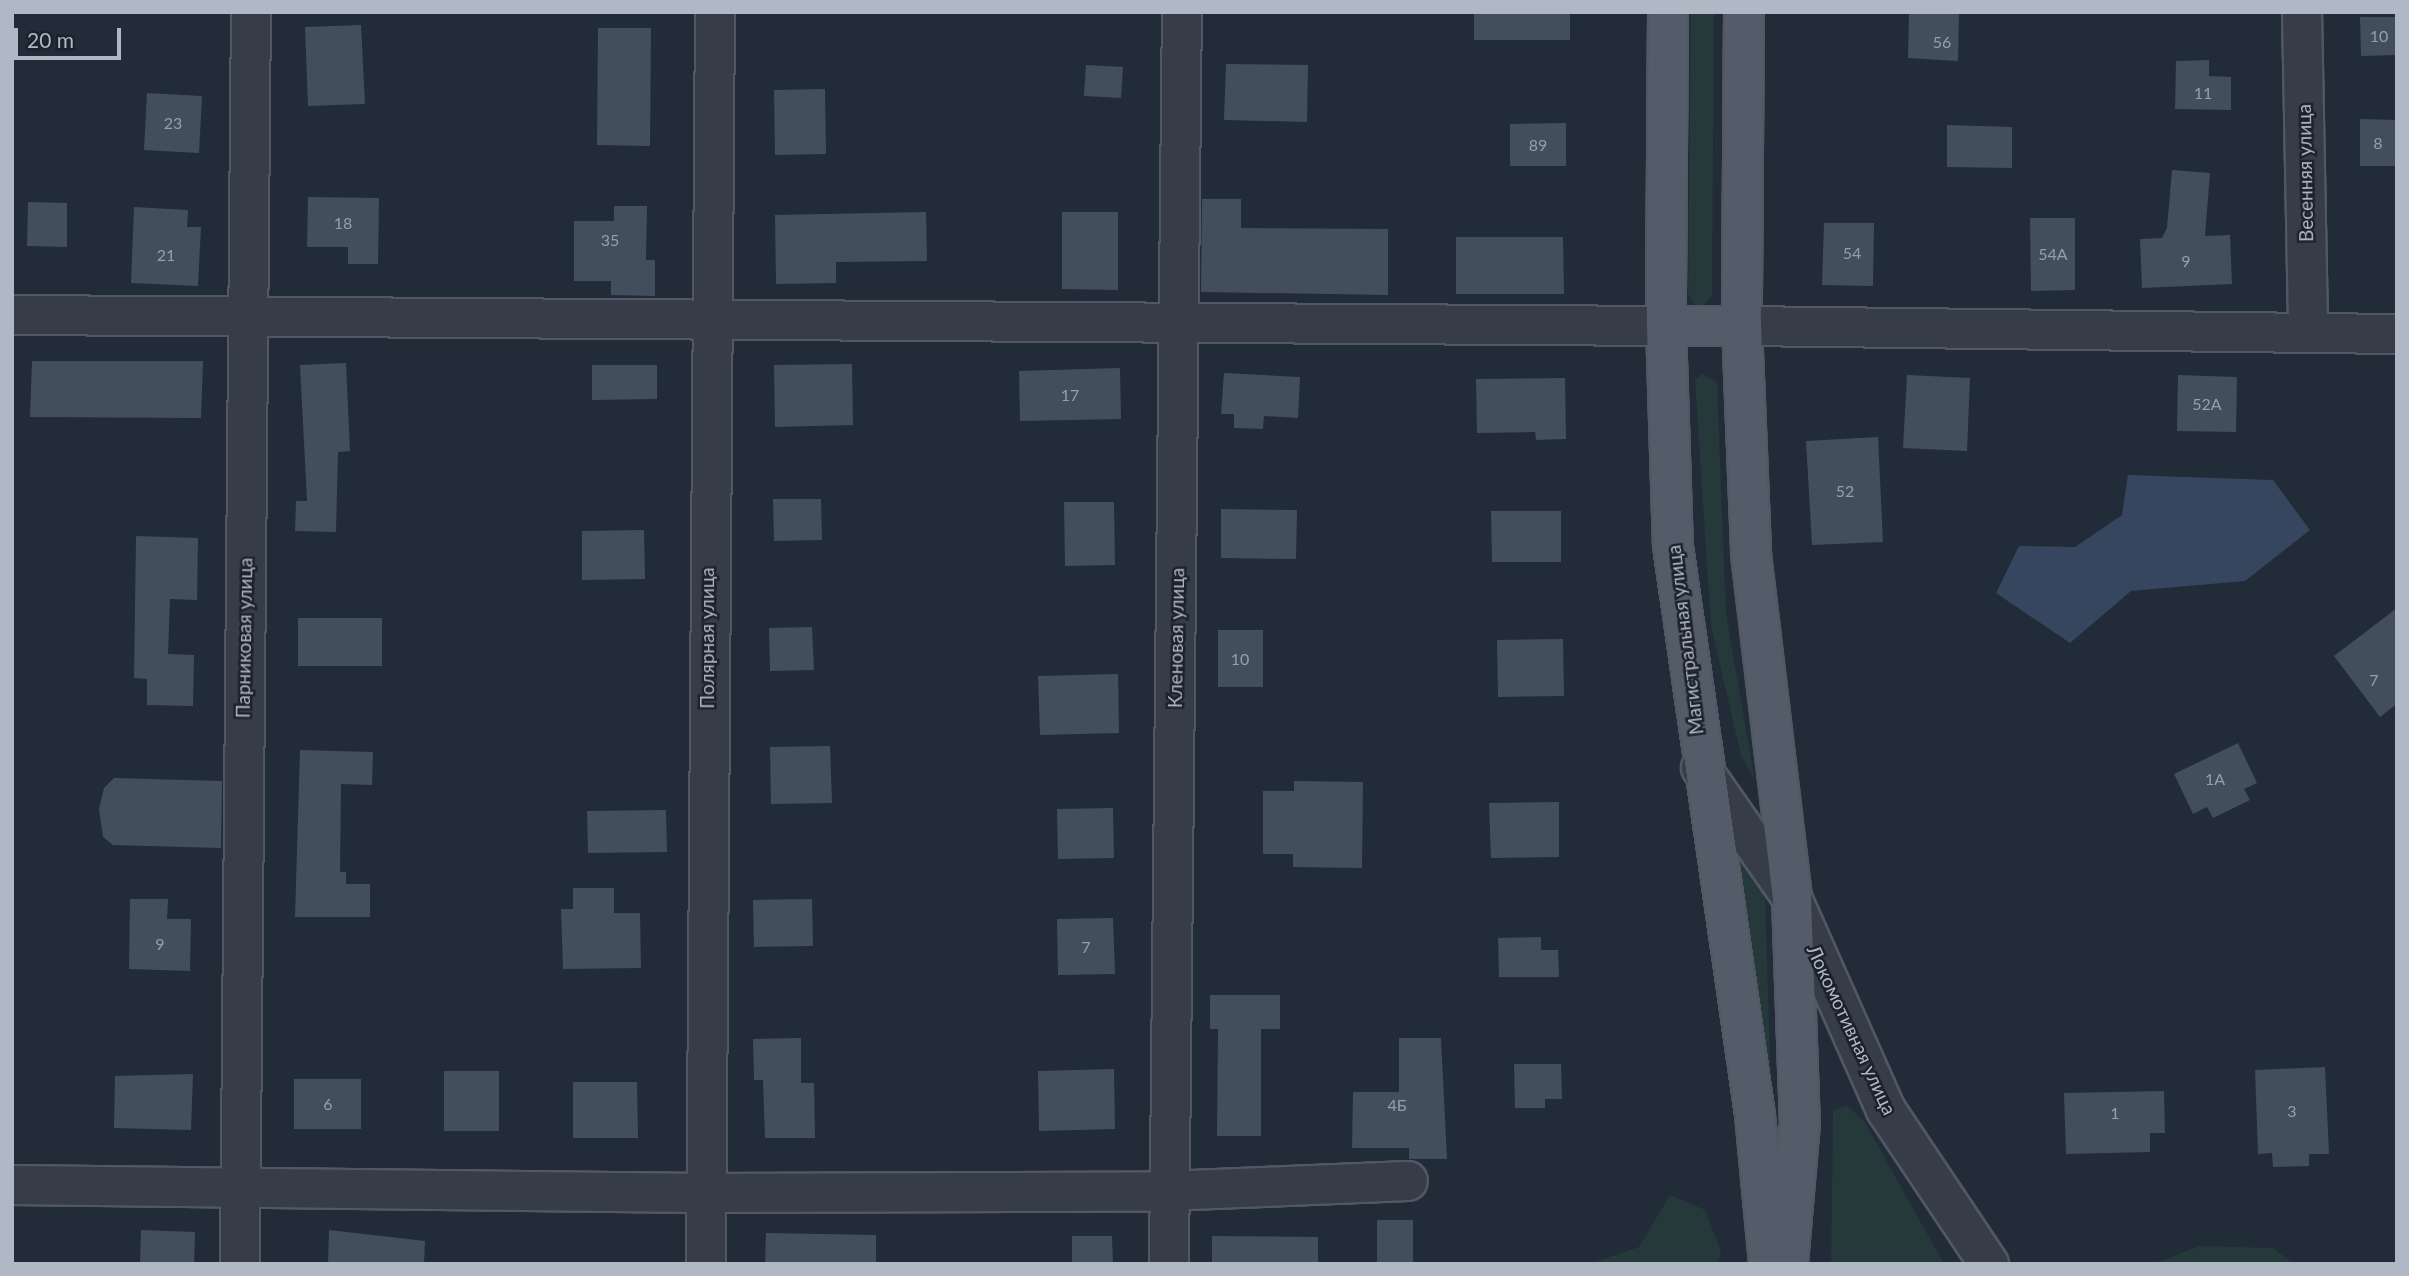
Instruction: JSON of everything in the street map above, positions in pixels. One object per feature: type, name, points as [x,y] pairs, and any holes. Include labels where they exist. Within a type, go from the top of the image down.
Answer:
[{"type":"main road","name":"Магистральная улица","points":[[1668,12],[1665,326],[1673,546],[1700,766],[1755,1115],[1769,1264]]},
{"type":"main road","points":[[1744,12],[1742,326],[1752,554],[1792,898],[1800,1123],[1788,1264]]},
{"type":"main road","points":[[1665,326],[1742,326]]},
{"type":"street","name":"Парниковая улица","points":[[240,1264],[251,12]]},
{"type":"street","name":"Полярная улица","points":[[706,1264],[704,1192],[709,321],[715,12]]},
{"type":"street","name":"Кленовая улица","points":[[1168,1264],[1181,320],[1182,12]]},
{"type":"street","name":"Весенняя улица","points":[[2302,12],[2308,333]]},
{"type":"street","points":[[12,316],[709,321],[1181,320],[1665,326]]},
{"type":"street","points":[[1742,326],[2397,334]]},
{"type":"street","name":"Локомотивная улица","points":[[1700,766],[1792,898],[1886,1110],[1989,1264]]},
{"type":"street","points":[[12,1185],[239,1190],[1167,1191],[1408,1181]]},
{"type":"shaded area","points":[[1691,12],[1714,12],[1712,296],[1698,312],[1688,294]]},
{"type":"shaded area","points":[[1702,374],[1717,382],[1726,613],[1755,782],[1741,755],[1711,627],[1695,380]]},
{"type":"shaded area","points":[[1730,839],[1765,896],[1771,1086]]},
{"type":"shaded area","points":[[1846,1105],[1865,1122],[1944,1264],[1831,1264],[1833,1111]]},
{"type":"shaded area","points":[[1670,1195],[1705,1210],[1721,1251],[1718,1264],[1589,1264],[1639,1247]]},
{"type":"shaded area","points":[[2200,1246],[2273,1248],[2294,1264],[2152,1264]]},
{"type":"water","points":[[2128,475],[2273,480],[2310,530],[2245,581],[2131,591],[2070,643],[1996,593],[2019,546],[2075,547],[2122,515]]},
{"type":"building","points":[[1474,12],[1570,12],[1570,40],[1474,40]]},
{"type":"building","points":[[1909,12],[1959,12],[1958,61],[1908,58]]},
{"type":"building","points":[[2360,17],[2397,17],[2397,55],[2361,56]]},
{"type":"building","points":[[361,25],[365,104],[308,106],[305,27]]},
{"type":"building","points":[[598,28],[651,28],[650,146],[597,145]]},
{"type":"building","points":[[2209,60],[2209,76],[2231,77],[2231,110],[2175,109],[2176,61]]},
{"type":"building","points":[[1226,64],[1308,65],[1307,122],[1224,120]]},
{"type":"building","points":[[1086,65],[1123,67],[1121,98],[1084,96]]},
{"type":"building","points":[[825,89],[826,154],[775,155],[774,90]]},
{"type":"building","points":[[147,93],[202,96],[199,153],[144,150]]},
{"type":"building","points":[[2360,119],[2397,120],[2397,166],[2360,166]]},
{"type":"building","points":[[1566,123],[1566,166],[1510,166],[1510,124]]},
{"type":"building","points":[[1947,125],[2012,127],[2012,168],[1947,167]]},
{"type":"building","points":[[2172,170],[2210,173],[2205,236],[2230,235],[2232,284],[2142,288],[2140,239],[2162,238],[2167,228]]},
{"type":"building","points":[[308,197],[379,198],[378,264],[348,264],[348,247],[307,247]]},
{"type":"building","points":[[1202,199],[1241,199],[1241,228],[1388,229],[1388,295],[1201,292]]},
{"type":"building","points":[[28,202],[67,203],[67,247],[27,246]]},
{"type":"building","points":[[614,206],[647,206],[646,260],[655,260],[655,296],[611,295],[611,281],[574,281],[574,221],[614,221]]},
{"type":"building","points":[[134,207],[188,210],[187,227],[201,227],[198,286],[131,283]]},
{"type":"building","points":[[926,212],[927,261],[836,262],[836,283],[776,284],[775,215]]},
{"type":"building","points":[[1062,212],[1118,212],[1118,290],[1062,289]]},
{"type":"building","points":[[2030,218],[2075,218],[2075,290],[2031,291]]},
{"type":"building","points":[[1824,223],[1874,223],[1873,286],[1822,285]]},
{"type":"building","points":[[1456,237],[1563,237],[1564,294],[1456,294]]},
{"type":"building","points":[[32,361],[203,361],[201,418],[30,417]]},
{"type":"building","points":[[346,363],[350,451],[338,452],[336,532],[295,531],[296,501],[307,501],[300,365]]},
{"type":"building","points":[[852,364],[853,425],[775,427],[774,365]]},
{"type":"building","points":[[592,365],[657,365],[657,399],[592,400]]},
{"type":"building","points":[[1120,368],[1121,419],[1020,421],[1019,371]]},
{"type":"building","points":[[1224,373],[1300,377],[1298,418],[1264,416],[1263,429],[1234,428],[1234,414],[1221,414]]},
{"type":"building","points":[[1907,375],[1970,378],[1967,451],[1903,448]]},
{"type":"building","points":[[2178,375],[2237,377],[2236,432],[2177,431]]},
{"type":"building","points":[[1565,378],[1566,439],[1536,440],[1535,432],[1477,433],[1476,379]]},
{"type":"building","points":[[1878,437],[1883,542],[1812,545],[1806,441]]},
{"type":"building","points":[[773,499],[821,499],[822,540],[774,541]]},
{"type":"building","points":[[1064,502],[1114,502],[1115,565],[1065,566]]},
{"type":"building","points":[[1221,509],[1297,510],[1296,559],[1221,558]]},
{"type":"building","points":[[1491,511],[1561,511],[1561,562],[1492,562]]},
{"type":"building","points":[[644,530],[645,579],[582,580],[582,531]]},
{"type":"building","points":[[136,536],[198,538],[197,600],[170,599],[168,654],[194,655],[193,706],[147,705],[147,679],[134,678]]},
{"type":"building","points":[[2397,608],[2397,704],[2380,717],[2334,656]]},
{"type":"building","points":[[298,618],[382,618],[382,666],[298,666]]},
{"type":"building","points":[[812,627],[814,670],[770,671],[769,628]]},
{"type":"building","points":[[1218,630],[1263,630],[1263,687],[1218,687]]},
{"type":"building","points":[[1563,639],[1564,696],[1498,697],[1497,640]]},
{"type":"building","points":[[1118,674],[1119,733],[1040,735],[1038,676]]},
{"type":"building","points":[[2238,743],[2257,783],[2244,789],[2250,800],[2213,818],[2207,807],[2193,814],[2174,774]]},
{"type":"building","points":[[830,746],[832,803],[771,804],[770,747]]},
{"type":"building","points":[[300,750],[373,752],[372,785],[341,784],[340,872],[346,872],[346,884],[370,884],[370,917],[295,917]]},
{"type":"building","points":[[114,778],[222,781],[221,848],[113,845],[103,837],[99,809],[104,788]]},
{"type":"building","points":[[1294,781],[1363,782],[1362,868],[1293,867],[1293,854],[1263,854],[1263,791],[1294,791]]},
{"type":"building","points":[[1559,802],[1559,857],[1491,858],[1489,803]]},
{"type":"building","points":[[1113,808],[1114,858],[1058,859],[1057,809]]},
{"type":"building","points":[[666,810],[667,852],[588,853],[587,811]]},
{"type":"building","points":[[573,888],[614,888],[614,913],[640,913],[641,968],[563,969],[561,909],[573,909]]},
{"type":"building","points":[[130,899],[168,899],[167,919],[191,919],[190,971],[129,969]]},
{"type":"building","points":[[812,899],[813,946],[754,947],[753,900]]},
{"type":"building","points":[[1113,918],[1115,974],[1058,975],[1057,919]]},
{"type":"building","points":[[1541,937],[1541,950],[1558,950],[1559,977],[1499,977],[1498,938]]},
{"type":"building","points":[[1210,995],[1280,995],[1280,1029],[1261,1029],[1261,1136],[1217,1136],[1218,1029],[1210,1029]]},
{"type":"building","points":[[801,1038],[801,1083],[814,1083],[815,1138],[765,1138],[763,1080],[754,1080],[753,1039]]},
{"type":"building","points":[[1399,1038],[1441,1038],[1447,1159],[1409,1159],[1409,1148],[1352,1148],[1353,1092],[1399,1092]]},
{"type":"building","points":[[1514,1064],[1561,1064],[1562,1099],[1545,1099],[1545,1108],[1515,1108]]},
{"type":"building","points":[[2325,1067],[2329,1154],[2309,1154],[2309,1166],[2273,1167],[2272,1153],[2258,1154],[2255,1070]]},
{"type":"building","points":[[1114,1069],[1115,1129],[1039,1131],[1038,1071]]},
{"type":"building","points":[[444,1071],[499,1071],[499,1131],[444,1131]]},
{"type":"building","points":[[193,1074],[191,1130],[114,1128],[115,1076]]},
{"type":"building","points":[[294,1079],[361,1079],[361,1129],[294,1129]]},
{"type":"building","points":[[573,1082],[637,1082],[638,1138],[573,1138]]},
{"type":"building","points":[[2164,1091],[2165,1133],[2150,1133],[2150,1152],[2066,1154],[2064,1093]]},
{"type":"building","points":[[1377,1220],[1413,1220],[1413,1264],[1377,1264]]},
{"type":"building","points":[[141,1230],[195,1232],[194,1264],[140,1264]]},
{"type":"building","points":[[329,1230],[425,1241],[424,1264],[328,1264]]},
{"type":"building","points":[[766,1233],[876,1235],[876,1264],[765,1264]]},
{"type":"building","points":[[1072,1236],[1112,1236],[1113,1264],[1072,1264]]},
{"type":"building","points":[[1212,1236],[1318,1237],[1318,1264],[1212,1264]]}]
